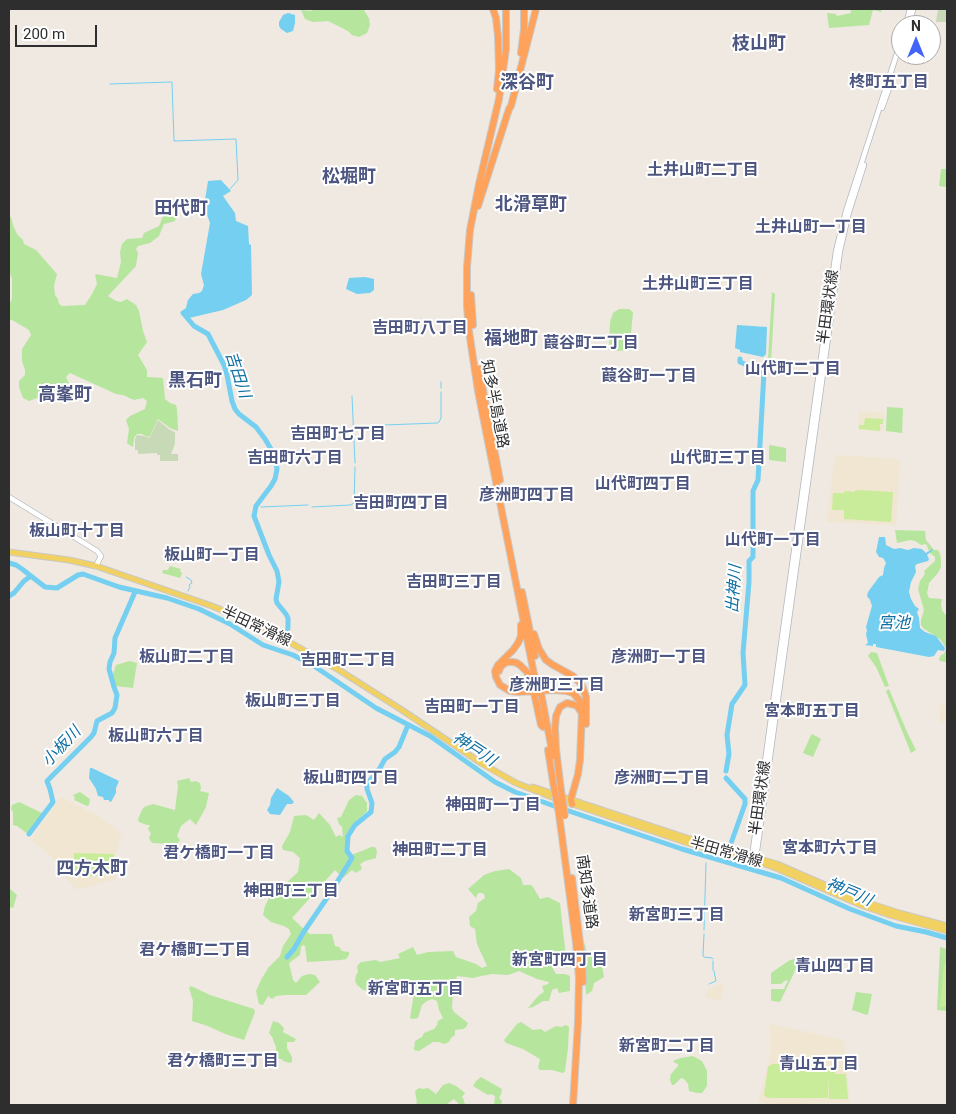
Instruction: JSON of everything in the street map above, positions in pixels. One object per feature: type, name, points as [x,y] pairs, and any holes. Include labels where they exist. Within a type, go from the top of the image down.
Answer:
[{"type":"highway","points":[[494,124],[499,70],[499,21],[495,9]]},
{"type":"highway","name":"知多半島道路","points":[[506,9],[506,43],[503,74],[494,124],[472,218],[468,253],[467,306],[478,391],[536,685]]},
{"type":"highway","name":"知多半島道路","points":[[511,9],[510,53],[505,91],[478,206],[471,260],[470,287],[473,330],[482,390],[523,594],[536,685]]},
{"type":"highway","points":[[478,206],[509,108],[518,72],[524,29],[524,9]]},
{"type":"highway","points":[[509,108],[536,9]]},
{"type":"highway","points":[[514,570],[512,574],[521,626],[520,636],[516,647],[496,667],[495,674],[503,688],[514,692],[554,690],[570,692],[580,702],[582,716],[579,767],[572,801]]},
{"type":"highway","points":[[523,594],[541,654],[549,663],[573,676],[585,693],[586,737],[583,768],[572,801]]},
{"type":"highway","points":[[536,685],[518,663],[510,662],[502,666],[499,675],[508,686],[519,689],[569,688],[580,695],[586,706]]},
{"type":"highway","name":"南知多道路","points":[[536,685],[558,790]]},
{"type":"highway","name":"南知多道路","points":[[537,693],[558,790],[582,959],[582,1025],[577,1105]]},
{"type":"highway","points":[[558,790],[556,716],[563,705],[571,703],[578,707],[582,716]]},
{"type":"highway","name":"南知多道路","points":[[562,817],[579,978],[572,1105]]},
{"type":"main road","name":"半田環状線","points":[[754,859],[836,251],[846,211],[893,65]]},
{"type":"main road","name":"半田環状線","points":[[754,859],[840,251],[849,212],[896,65]]},
{"type":"main road","points":[[9,497],[98,551],[101,556],[96,566]]},
{"type":"main road","name":"半田常滑線","points":[[9,552],[69,560],[96,566],[239,617],[287,640],[339,670],[481,763],[516,783],[790,869],[870,904],[947,926]]},
{"type":"main road","name":"半田常滑線","points":[[754,859],[869,908],[947,931]]},
{"type":"shaded area","points":[[859,411],[884,413],[883,430],[858,430]]},
{"type":"shaded area","points":[[835,455],[900,459],[896,525],[827,522]]},
{"type":"shaded area","points":[[940,705],[947,705],[947,722],[940,722]]},
{"type":"shaded area","points":[[61,797],[98,816],[120,832],[121,837],[116,856],[116,879],[76,890],[51,856],[30,840]]},
{"type":"shaded area","points":[[723,983],[721,999],[706,997],[708,989]]},
{"type":"shaded area","points":[[770,1024],[844,1040],[850,1102],[778,1105],[758,1102],[770,1057]]},
{"type":"green space","points":[[316,9],[364,9],[369,18],[370,25],[367,33],[359,37],[328,21],[313,22],[305,19],[301,10],[310,11]]},
{"type":"green space","points":[[850,9],[882,9],[881,12],[873,10],[869,25],[829,28],[827,13],[836,14],[837,16],[851,13]]},
{"type":"green space","points":[[938,9],[947,9],[947,22],[941,22],[941,15],[937,15]]},
{"type":"green space","points":[[941,169],[947,169],[947,187],[939,186]]},
{"type":"green space","points":[[169,206],[173,208],[176,216],[175,221],[164,224],[159,236],[150,243],[138,246],[136,249],[138,253],[136,266],[108,296],[121,302],[127,299],[136,305],[147,342],[138,355],[147,370],[147,377],[163,378],[165,399],[176,405],[177,409],[178,431],[170,428],[158,419],[150,436],[137,434],[134,438],[133,447],[127,443],[129,429],[126,420],[145,409],[147,401],[143,398],[134,400],[116,394],[70,373],[66,377],[71,387],[61,401],[47,396],[45,399],[37,398],[29,401],[23,398],[19,387],[19,381],[25,375],[22,349],[31,335],[29,330],[9,319],[12,279],[9,270],[9,217],[11,217],[17,234],[24,244],[36,250],[57,274],[54,286],[59,304],[62,306],[85,305],[97,284],[95,274],[117,278],[121,262],[120,252],[122,244],[127,239],[142,238],[144,233],[159,226]]},
{"type":"green space","points":[[772,292],[775,294],[771,361],[768,360]]},
{"type":"green space","points":[[619,309],[629,309],[633,312],[631,334],[636,346],[635,350],[609,351],[610,322],[613,313]]},
{"type":"green space","points":[[887,407],[903,408],[902,433],[886,431]]},
{"type":"green space","points":[[865,418],[883,419],[883,424],[880,424],[880,431],[859,429],[859,425],[864,425]]},
{"type":"green space","points":[[158,420],[175,432],[175,444],[171,454],[178,454],[178,461],[160,461],[160,455],[157,455],[157,453],[138,454],[138,450],[135,450],[137,435],[149,438]]},
{"type":"green space","points":[[770,445],[786,448],[786,462],[769,460]]},
{"type":"green space","points":[[855,490],[893,492],[891,522],[844,519],[844,510],[832,510],[833,493],[855,492]]},
{"type":"green space","points":[[895,530],[925,531],[926,540],[940,554],[941,567],[929,583],[927,593],[929,598],[942,599],[942,610],[947,617],[947,660],[945,662],[939,659],[944,654],[946,648],[941,640],[921,625],[924,610],[918,589],[920,581],[925,574],[924,571],[935,561],[935,557],[930,553],[926,544],[921,545],[910,540],[897,543]]},
{"type":"green space","points":[[170,566],[181,569],[180,578],[162,573],[163,570],[168,570]]},
{"type":"green space","points":[[871,652],[877,653],[889,686],[885,687],[876,667],[868,656]]},
{"type":"green space","points":[[130,661],[137,663],[133,688],[115,686],[113,674],[116,665]]},
{"type":"green space","points":[[889,689],[916,750],[911,753],[886,691]]},
{"type":"green space","points":[[812,734],[821,739],[813,757],[803,753]]},
{"type":"green space","points":[[189,778],[191,782],[196,781],[200,783],[200,791],[209,793],[206,807],[200,818],[196,825],[190,819],[181,826],[177,836],[180,840],[177,844],[152,843],[149,837],[151,834],[148,829],[150,825],[139,822],[138,819],[142,810],[144,807],[153,804],[175,810],[177,781]]},
{"type":"green space","points":[[80,792],[90,799],[89,805],[87,806],[74,800],[73,795]]},
{"type":"green space","points":[[356,795],[362,796],[367,803],[367,811],[354,823],[346,835],[345,852],[348,856],[375,847],[377,851],[376,858],[360,864],[362,869],[356,873],[352,870],[343,878],[335,870],[292,918],[310,934],[332,934],[335,946],[339,947],[342,951],[349,952],[349,955],[346,959],[341,960],[307,962],[305,946],[303,945],[300,955],[289,963],[293,980],[296,983],[302,976],[309,974],[315,975],[320,982],[306,995],[276,996],[272,999],[268,996],[263,1005],[259,1004],[256,991],[261,980],[268,968],[280,956],[283,946],[291,934],[289,929],[271,922],[263,915],[265,906],[275,887],[280,889],[298,872],[300,858],[293,852],[283,850],[282,846],[290,832],[294,816],[306,815],[314,820],[319,813],[330,825],[336,837],[339,835],[343,837],[342,827],[337,818],[341,817],[349,800]]},
{"type":"green space","points":[[19,802],[44,814],[28,834],[13,825],[12,805]]},
{"type":"green space","points":[[74,853],[114,854],[113,874],[85,877],[73,869]]},
{"type":"green space","points":[[509,869],[521,878],[523,885],[531,885],[540,899],[548,897],[560,903],[566,957],[552,958],[552,967],[556,974],[570,976],[570,991],[559,993],[557,988],[552,990],[549,1001],[543,1001],[528,1008],[544,992],[542,986],[549,982],[519,971],[508,975],[492,974],[473,978],[457,976],[453,989],[452,1008],[454,1012],[468,1023],[466,1027],[455,1030],[455,1035],[449,1042],[444,1044],[433,1042],[419,1051],[414,1050],[415,1041],[422,1037],[424,1033],[434,1029],[438,1021],[443,1018],[437,1001],[432,999],[427,1001],[422,1005],[418,1018],[412,1019],[410,1018],[415,987],[407,982],[402,982],[398,986],[397,991],[379,990],[375,987],[370,991],[363,990],[355,981],[358,972],[357,966],[361,962],[376,960],[380,962],[400,958],[398,954],[413,947],[417,955],[428,952],[453,951],[456,957],[482,968],[487,966],[477,944],[475,929],[470,926],[469,917],[476,911],[478,903],[485,898],[484,894],[478,893],[476,898],[468,889],[484,875]]},
{"type":"green space","points":[[9,888],[17,895],[13,908],[9,907]]},
{"type":"green space","points":[[582,936],[588,955],[604,953],[608,958],[601,960],[604,977],[594,983],[592,991],[586,995]]},
{"type":"green space","points":[[940,947],[947,949],[947,1011],[937,1010]]},
{"type":"green space","points":[[795,959],[797,964],[794,973],[780,1002],[772,1001],[771,989],[786,989],[784,988],[788,981],[786,980],[781,984],[771,984],[771,973],[790,960]]},
{"type":"green space","points":[[944,964],[947,964],[947,1006],[940,1007]]},
{"type":"green space","points":[[191,986],[210,995],[254,1009],[255,1012],[244,1040],[192,1021],[193,1001],[189,988]]},
{"type":"green space","points":[[856,992],[872,994],[867,1015],[852,1010]]},
{"type":"green space","points":[[273,1021],[279,1023],[284,1028],[283,1032],[296,1039],[294,1042],[287,1042],[287,1048],[292,1057],[292,1062],[290,1063],[282,1059],[276,1059],[276,1047],[269,1033]]},
{"type":"green space","points":[[521,1022],[533,1030],[541,1029],[545,1032],[556,1026],[566,1025],[569,1027],[565,1071],[563,1073],[552,1070],[540,1070],[538,1068],[540,1059],[523,1049],[506,1043],[504,1040],[517,1024]]},
{"type":"green space","points":[[693,1056],[702,1061],[707,1071],[707,1086],[702,1093],[689,1091],[688,1084],[684,1079],[681,1078],[672,1085],[670,1079],[671,1074],[678,1066],[678,1064],[673,1062],[675,1060]]},
{"type":"green space","points":[[772,1064],[788,1066],[789,1068],[835,1068],[835,1074],[846,1074],[848,1099],[829,1099],[829,1074],[828,1098],[766,1097],[764,1095],[768,1067]]},
{"type":"green space","points":[[481,1077],[502,1089],[499,1098],[502,1101],[501,1105],[494,1105],[495,1096],[488,1095],[473,1086]]},
{"type":"green space","points":[[449,1083],[465,1093],[462,1097],[466,1105],[460,1105],[454,1099],[447,1105],[413,1105],[417,1103],[415,1091],[419,1088],[428,1088],[436,1094],[443,1085]]},
{"type":"water","points":[[288,13],[295,15],[295,23],[293,31],[287,33],[281,29],[279,22],[283,15]]},
{"type":"water","points":[[221,180],[231,191],[223,196],[235,213],[236,221],[248,226],[249,244],[251,245],[252,295],[246,300],[223,310],[189,318],[182,311],[186,308],[188,300],[193,294],[202,291],[204,285],[201,274],[210,223],[204,206],[208,181]]},
{"type":"water","points":[[365,277],[374,279],[374,290],[370,293],[357,294],[346,289],[349,278]]},
{"type":"water","points":[[737,325],[767,327],[766,354],[763,357],[740,352],[740,350],[735,348]]},
{"type":"water","name":"宮池","points":[[879,537],[885,537],[886,545],[894,549],[922,549],[926,553],[933,550],[927,555],[928,561],[915,566],[916,572],[909,592],[915,606],[919,609],[917,612],[920,628],[936,636],[945,648],[944,651],[938,650],[934,656],[929,657],[876,647],[876,644],[873,644],[873,646],[865,645],[868,643],[866,627],[872,606],[867,596],[868,592],[879,577],[883,575],[886,563],[876,552]]},
{"type":"water","points":[[90,768],[119,781],[111,802],[98,796],[89,778]]},
{"type":"water","points":[[277,788],[294,802],[287,804],[280,815],[270,814],[267,810]]},
{"type":"waterway","points":[[110,84],[172,82],[174,141],[236,139],[238,180],[230,189]]},
{"type":"waterway","name":"吉田川","points":[[190,310],[183,313],[194,326],[208,334],[224,365],[235,409],[256,427],[275,456],[277,469],[275,479],[256,506],[254,516],[277,571],[279,582],[276,599],[288,618],[287,635]]},
{"type":"waterway","name":"出神川","points":[[726,771],[729,754],[727,735],[732,704],[745,685],[743,653],[749,561],[753,557],[753,491],[758,480],[764,372],[740,362],[740,359]]},
{"type":"waterway","points":[[441,382],[441,388]]},
{"type":"waterway","points":[[358,426],[437,423],[441,418],[441,392]]},
{"type":"waterway","points":[[352,396],[355,463]]},
{"type":"waterway","points":[[312,507],[350,505],[354,503],[355,467]]},
{"type":"waterway","points":[[261,507],[308,505]]},
{"type":"waterway","name":"神戸川","points":[[9,563],[16,565],[45,587],[57,588],[83,574],[119,587],[167,598],[199,609],[230,624],[263,645],[293,655],[314,666],[376,708],[430,736],[495,782],[515,792],[682,849],[781,878],[850,909],[896,926],[947,938]]},
{"type":"waterway","points":[[9,596],[31,576]]},
{"type":"waterway","points":[[186,577],[192,583],[189,585],[188,591]]},
{"type":"waterway","name":"小板川","points":[[29,834],[53,802],[47,781],[91,737],[97,721],[112,713],[115,708],[117,695],[109,669],[110,662],[114,653],[115,638],[135,592]]},
{"type":"waterway","points":[[287,957],[352,858],[347,851],[348,836],[355,825],[371,812],[372,803],[367,784],[385,759],[399,747],[408,725]]},
{"type":"waterway","name":"出神川","points":[[726,778],[745,799],[745,804],[730,846]]},
{"type":"waterway","points":[[704,930],[706,863]]},
{"type":"waterway","points":[[704,934],[703,956],[713,959]]},
{"type":"waterway","points":[[713,961],[713,970]]},
{"type":"waterway","points":[[709,984],[716,981],[714,971]]},
{"type":"district","name":"枝山町","points":[[759,44]]},
{"type":"district","name":"深谷町","points":[[527,83]]},
{"type":"district","name":"柊町五丁目","points":[[889,83]]},
{"type":"district","name":"土井山町二丁目","points":[[703,171]]},
{"type":"district","name":"松堀町","points":[[349,177]]},
{"type":"district","name":"北滑草町","points":[[531,205]]},
{"type":"district","name":"田代町","points":[[181,209]]},
{"type":"district","name":"土井山町一丁目","points":[[811,228]]},
{"type":"district","name":"土井山町三丁目","points":[[698,285]]},
{"type":"district","name":"吉田町八丁目","points":[[420,329]]},
{"type":"district","name":"福地町","points":[[511,339]]},
{"type":"district","name":"葭谷町二丁目","points":[[591,344]]},
{"type":"district","name":"山代町二丁目","points":[[793,370]]},
{"type":"district","name":"葭谷町一丁目","points":[[649,377]]},
{"type":"district","name":"黒石町","points":[[195,381]]},
{"type":"district","name":"高峯町","points":[[65,395]]},
{"type":"district","name":"吉田町七丁目","points":[[338,435]]},
{"type":"district","name":"吉田町六丁目","points":[[295,459]]},
{"type":"district","name":"山代町三丁目","points":[[718,459]]},
{"type":"district","name":"山代町四丁目","points":[[643,485]]},
{"type":"district","name":"彦洲町四丁目","points":[[527,496]]},
{"type":"district","name":"吉田町四丁目","points":[[401,504]]},
{"type":"district","name":"板山町十丁目","points":[[77,532]]},
{"type":"district","name":"山代町一丁目","points":[[773,541]]},
{"type":"district","name":"板山町一丁目","points":[[212,556]]},
{"type":"district","name":"吉田町三丁目","points":[[454,583]]},
{"type":"district","name":"板山町二丁目","points":[[187,658]]},
{"type":"district","name":"彦洲町一丁目","points":[[659,658]]},
{"type":"district","name":"吉田町二丁目","points":[[348,661]]},
{"type":"district","name":"彦洲町三丁目","points":[[557,686]]},
{"type":"district","name":"板山町三丁目","points":[[293,702]]},
{"type":"district","name":"吉田町一丁目","points":[[472,708]]},
{"type":"district","name":"宮本町五丁目","points":[[812,712]]},
{"type":"district","name":"板山町六丁目","points":[[156,737]]},
{"type":"district","name":"板山町四丁目","points":[[351,779]]},
{"type":"district","name":"彦洲町二丁目","points":[[662,779]]},
{"type":"district","name":"神田町一丁目","points":[[493,806]]},
{"type":"district","name":"宮本町六丁目","points":[[830,849]]},
{"type":"district","name":"神田町二丁目","points":[[440,851]]},
{"type":"district","name":"君ケ橋町一丁目","points":[[219,854]]},
{"type":"district","name":"四方木町","points":[[92,869]]},
{"type":"district","name":"神田町三丁目","points":[[291,892]]},
{"type":"district","name":"新宮町三丁目","points":[[677,916]]},
{"type":"district","name":"君ケ橋町二丁目","points":[[195,951]]},
{"type":"district","name":"新宮町四丁目","points":[[560,961]]},
{"type":"district","name":"青山四丁目","points":[[835,967]]},
{"type":"district","name":"新宮町五丁目","points":[[416,990]]},
{"type":"district","name":"新宮町二丁目","points":[[667,1047]]},
{"type":"district","name":"君ケ橋町三丁目","points":[[223,1062]]},
{"type":"district","name":"青山五丁目","points":[[819,1065]]}]
